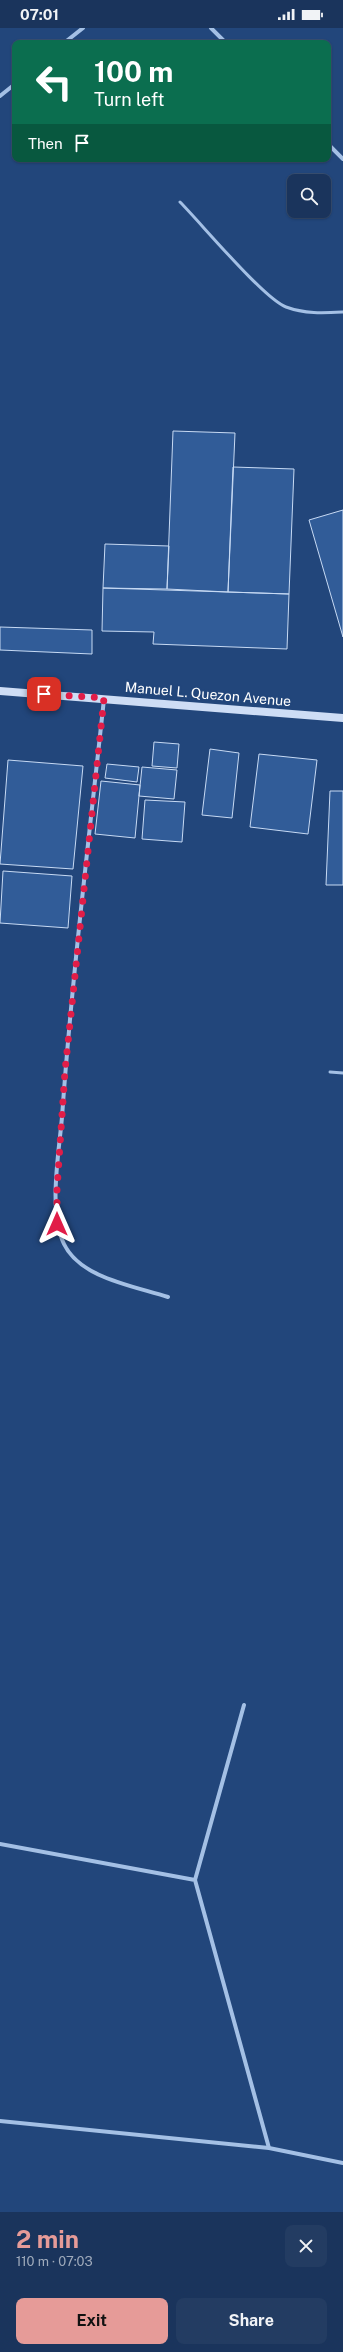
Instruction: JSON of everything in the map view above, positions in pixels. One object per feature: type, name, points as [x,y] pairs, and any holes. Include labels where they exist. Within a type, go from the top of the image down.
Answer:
[{"type":"main road","name":"Manuel L. Quezon Avenue","points":[[0,691],[343,718]]},
{"type":"street","points":[[68,40],[83,28]]},
{"type":"street","points":[[211,28],[223,40]]},
{"type":"street","points":[[0,96],[12,86]]},
{"type":"street","points":[[331,147],[343,159]]},
{"type":"street","points":[[104,698],[65,1071],[57,1189],[57,1224],[64,1244],[74,1259],[91,1272],[168,1298]]},
{"type":"street","points":[[244,1705],[195,1880],[268,2148]]},
{"type":"street","points":[[0,1844],[195,1880]]},
{"type":"street","points":[[0,2121],[268,2148],[343,2163]]},
{"type":"lane","points":[[180,202],[264,291],[284,306],[308,313],[343,312]]},
{"type":"lane","points":[[330,1072],[343,1073]]},
{"type":"building","points":[[173,431],[235,433],[228,592],[167,589]]},
{"type":"building","points":[[233,467],[294,469],[289,594],[228,592]]},
{"type":"building","points":[[343,510],[343,637],[309,520]]},
{"type":"building","points":[[105,544],[169,546],[167,589],[103,588]]},
{"type":"building","points":[[103,588],[289,594],[287,649],[153,644],[154,632],[102,631]]},
{"type":"building","points":[[0,627],[92,630],[92,654],[0,650]]},
{"type":"building","points":[[154,742],[179,744],[177,768],[152,766]]},
{"type":"building","points":[[210,749],[239,753],[232,818],[202,815]]},
{"type":"building","points":[[259,754],[317,760],[308,834],[250,827]]},
{"type":"building","points":[[8,760],[83,766],[73,869],[0,864]]},
{"type":"building","points":[[107,764],[139,767],[137,782],[105,778]]},
{"type":"building","points":[[142,767],[177,770],[174,799],[139,796]]},
{"type":"building","points":[[101,781],[140,785],[135,838],[95,834]]},
{"type":"building","points":[[330,791],[343,791],[343,885],[326,885]]},
{"type":"building","points":[[145,800],[185,802],[182,842],[142,839]]},
{"type":"building","points":[[3,871],[72,876],[68,928],[0,923]]},
{"type":"route","points":[[44,694],[104,698],[65,1071],[57,1189],[57,1224]]}]
